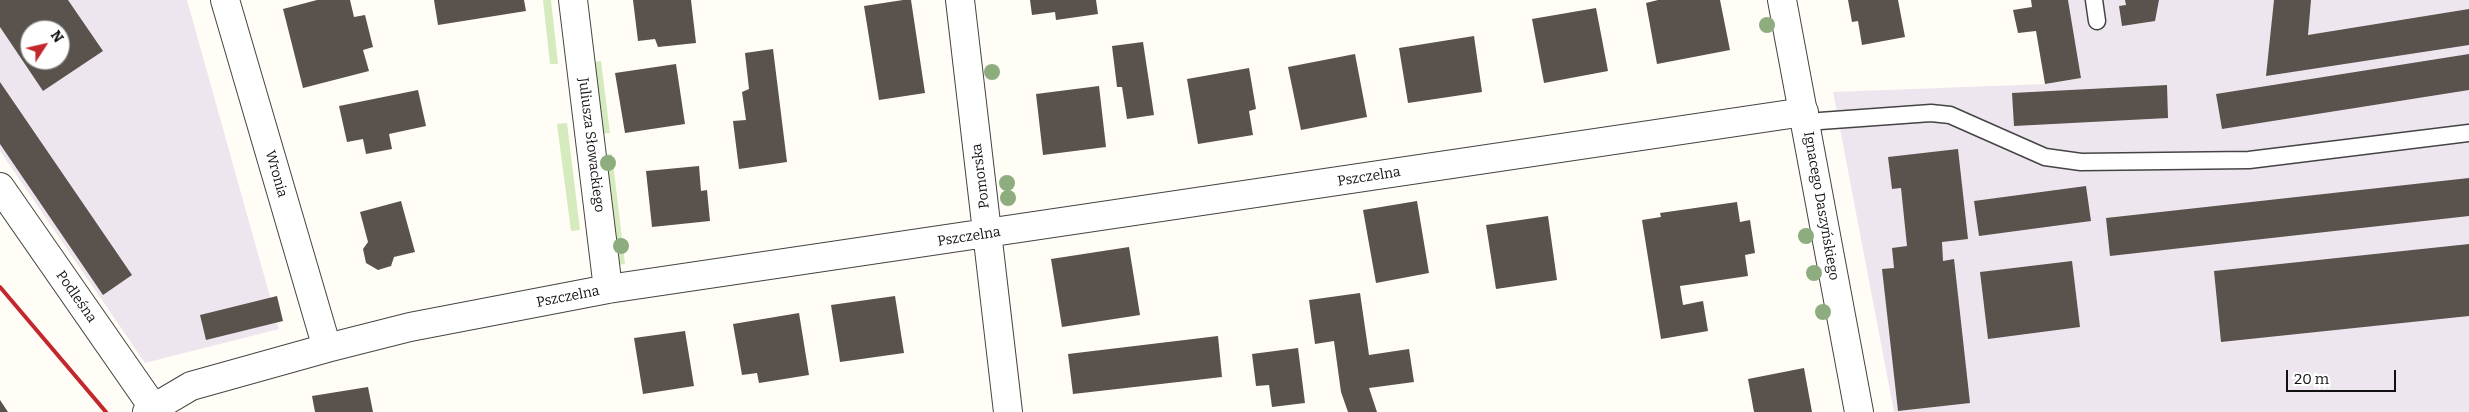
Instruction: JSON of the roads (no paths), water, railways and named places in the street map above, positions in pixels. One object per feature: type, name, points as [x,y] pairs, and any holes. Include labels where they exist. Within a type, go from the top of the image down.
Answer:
[{"type":"street","name":"Wronia","points":[[226,0],[327,348]]},
{"type":"street","name":"Juliusza Słowackiego","points":[[573,0],[608,289]]},
{"type":"street","name":"Pomorska","points":[[960,0],[1008,412]]},
{"type":"street","name":"Ignacego Daszyńskiego","points":[[1782,0],[1859,412]]},
{"type":"street","name":"Pszczelna","points":[[150,409],[190,386],[327,348],[410,327],[608,289],[1805,117]]},
{"type":"street","name":"Podleśna","points":[[0,187],[150,409]]},
{"type":"lane","points":[[2094,0],[2097,21]]},
{"type":"lane","points":[[1805,117],[1931,113],[1950,115],[2045,156],[2081,162],[2249,160],[2469,133]]},
{"type":"railway","points":[[0,287],[106,412]]}]
